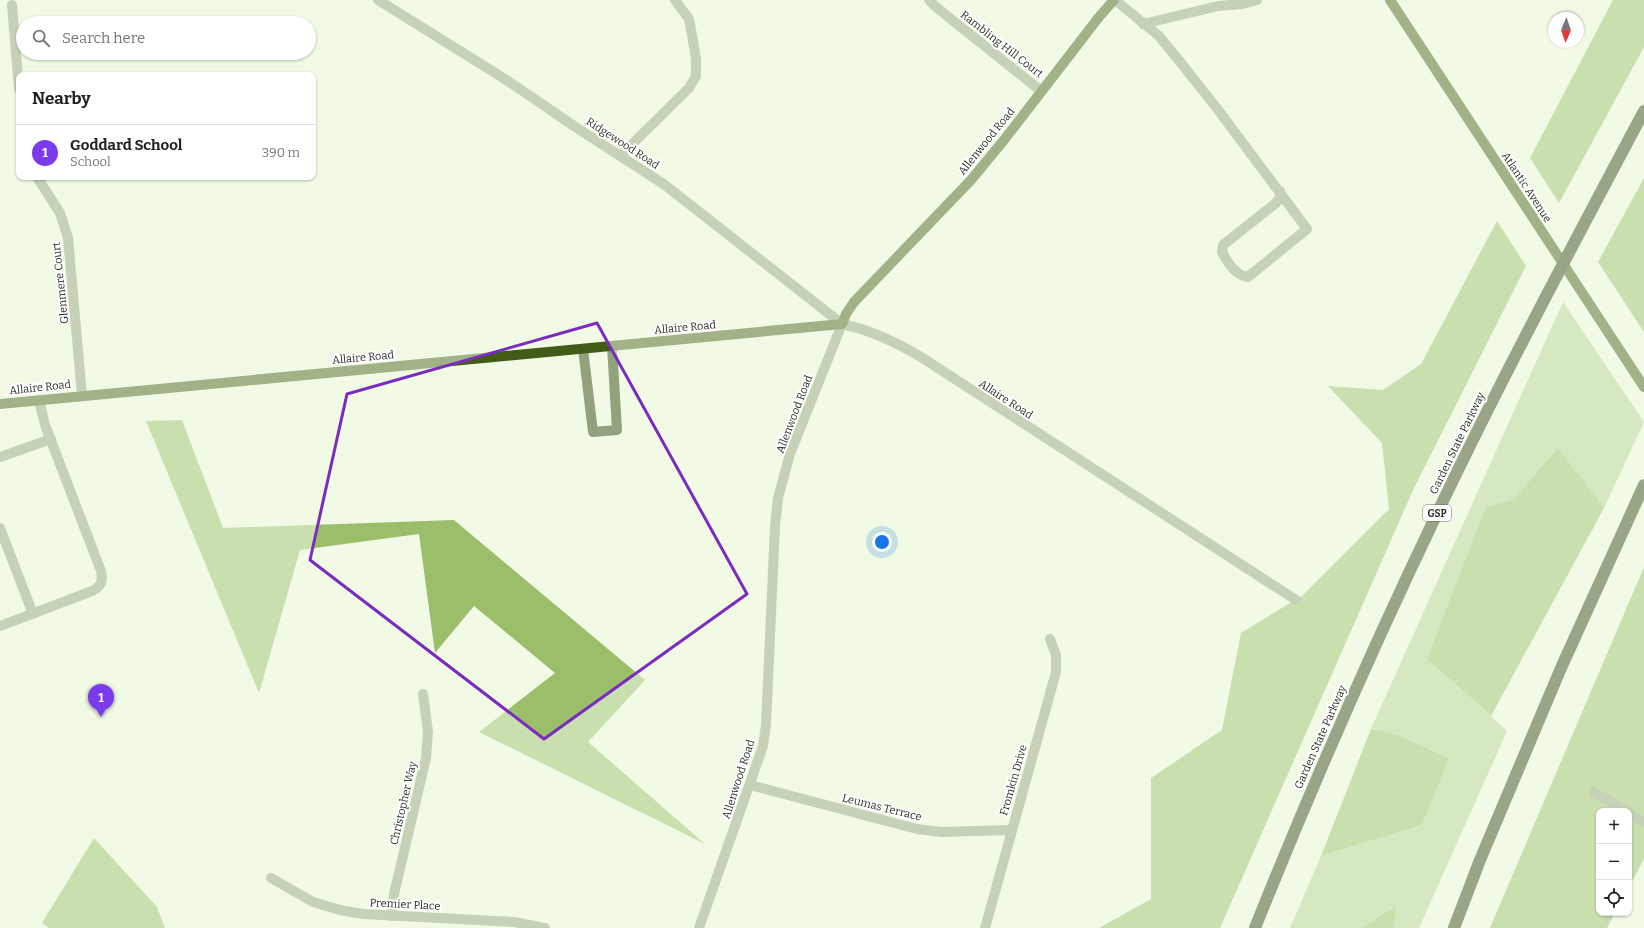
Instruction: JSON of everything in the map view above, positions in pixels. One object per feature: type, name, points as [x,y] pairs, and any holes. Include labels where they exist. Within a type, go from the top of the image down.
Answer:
[{"type":"highway","name":"Garden State Parkway","points":[[1255,928],[1306,802],[1351,699],[1444,498],[1533,319],[1644,111]]},
{"type":"highway","points":[[1454,928],[1480,860],[1561,668],[1644,485]]},
{"type":"main road","name":"Allenwood Road","points":[[842,324],[846,314],[854,302],[971,180],[1114,0]]},
{"type":"main road","name":"Atlantic Avenue","points":[[1390,0],[1644,387]]},
{"type":"main road","name":"Allaire Road","points":[[0,404],[82,395],[842,324]]},
{"type":"street","name":"Ridgewood Road","points":[[378,0],[505,79],[665,185],[842,324]]},
{"type":"street","points":[[620,156],[689,88],[696,76],[696,59],[688,19],[674,0]]},
{"type":"street","name":"Rambling Hill Court","points":[[929,0],[1041,91]]},
{"type":"street","points":[[1114,0],[1158,36],[1181,63],[1280,191],[1307,229],[1248,277],[1241,276],[1230,265],[1222,252],[1223,245],[1276,203],[1280,197],[1280,191]]},
{"type":"street","points":[[1144,24],[1218,6],[1243,4],[1257,0]]},
{"type":"street","points":[[12,5],[16,53]]},
{"type":"street","points":[[17,60],[18,72]]},
{"type":"street","name":"Glenmere Court","points":[[39,180],[60,213],[68,238],[82,395]]},
{"type":"street","name":"Allaire Road","points":[[842,324],[883,336],[921,357],[1296,600]]},
{"type":"street","name":"Allenwood Road","points":[[699,928],[750,785],[762,746],[766,725],[775,526],[778,498],[790,454],[842,324]]},
{"type":"street","points":[[583,348],[593,432],[617,430],[612,346]]},
{"type":"street","points":[[0,626],[92,591],[99,587],[102,583],[101,571],[45,424],[39,400]]},
{"type":"street","points":[[0,457],[51,439]]},
{"type":"street","points":[[0,528],[2,542],[33,614]]},
{"type":"street","name":"Fromkin Drive","points":[[984,928],[1056,672],[1056,655],[1050,639]]},
{"type":"street","name":"Christopher Way","points":[[392,916],[394,894],[426,758],[428,732],[423,694]]},
{"type":"street","name":"Leumas Terrace","points":[[750,785],[917,830],[940,832],[1011,830]]},
{"type":"street","points":[[1594,792],[1621,808]]},
{"type":"street","points":[[1632,815],[1644,822]]},
{"type":"street","name":"Premier Place","points":[[272,878],[313,902],[340,910],[363,914],[514,922],[544,928]]},
{"type":"highlighted area","points":[[597,323],[747,594],[544,739],[310,560],[347,394]]},
{"type":"green space","points":[[1613,0],[1644,0],[1644,47],[1559,203],[1530,158]]},
{"type":"green space","points":[[1644,178],[1644,332],[1598,262]]},
{"type":"green space","points":[[1497,221],[1526,266],[1414,488],[1220,928],[1099,928],[1151,899],[1151,778],[1222,730],[1241,633],[1303,595],[1389,509],[1382,443],[1328,386],[1383,390],[1421,364]]},
{"type":"green space","points":[[1563,302],[1644,422],[1604,508],[1558,449],[1513,500],[1427,659],[1507,731],[1419,928],[1394,928],[1395,905],[1362,928],[1290,928],[1321,856],[1422,825],[1449,759],[1399,735],[1371,729]]},
{"type":"green space","points":[[182,420],[223,528],[454,520],[645,680],[588,742],[705,844],[479,732],[555,673],[474,606],[435,653],[419,534],[300,550],[259,693],[146,421]]},
{"type":"green space","points":[[1558,448],[1604,508],[1491,716],[1427,659],[1486,507],[1513,500]]},
{"type":"green space","points":[[1644,567],[1644,859],[1632,881],[1632,808],[1596,808],[1596,916],[1613,916],[1607,928],[1490,928]]},
{"type":"green space","points":[[1371,729],[1399,735],[1449,759],[1422,825],[1321,856]]},
{"type":"green space","points":[[94,838],[157,907],[165,928],[49,928],[42,923]]},
{"type":"green space","points":[[1396,905],[1394,928],[1362,928]]},
{"type":"place","name":"Goddard School","points":[[101,717]]}]
